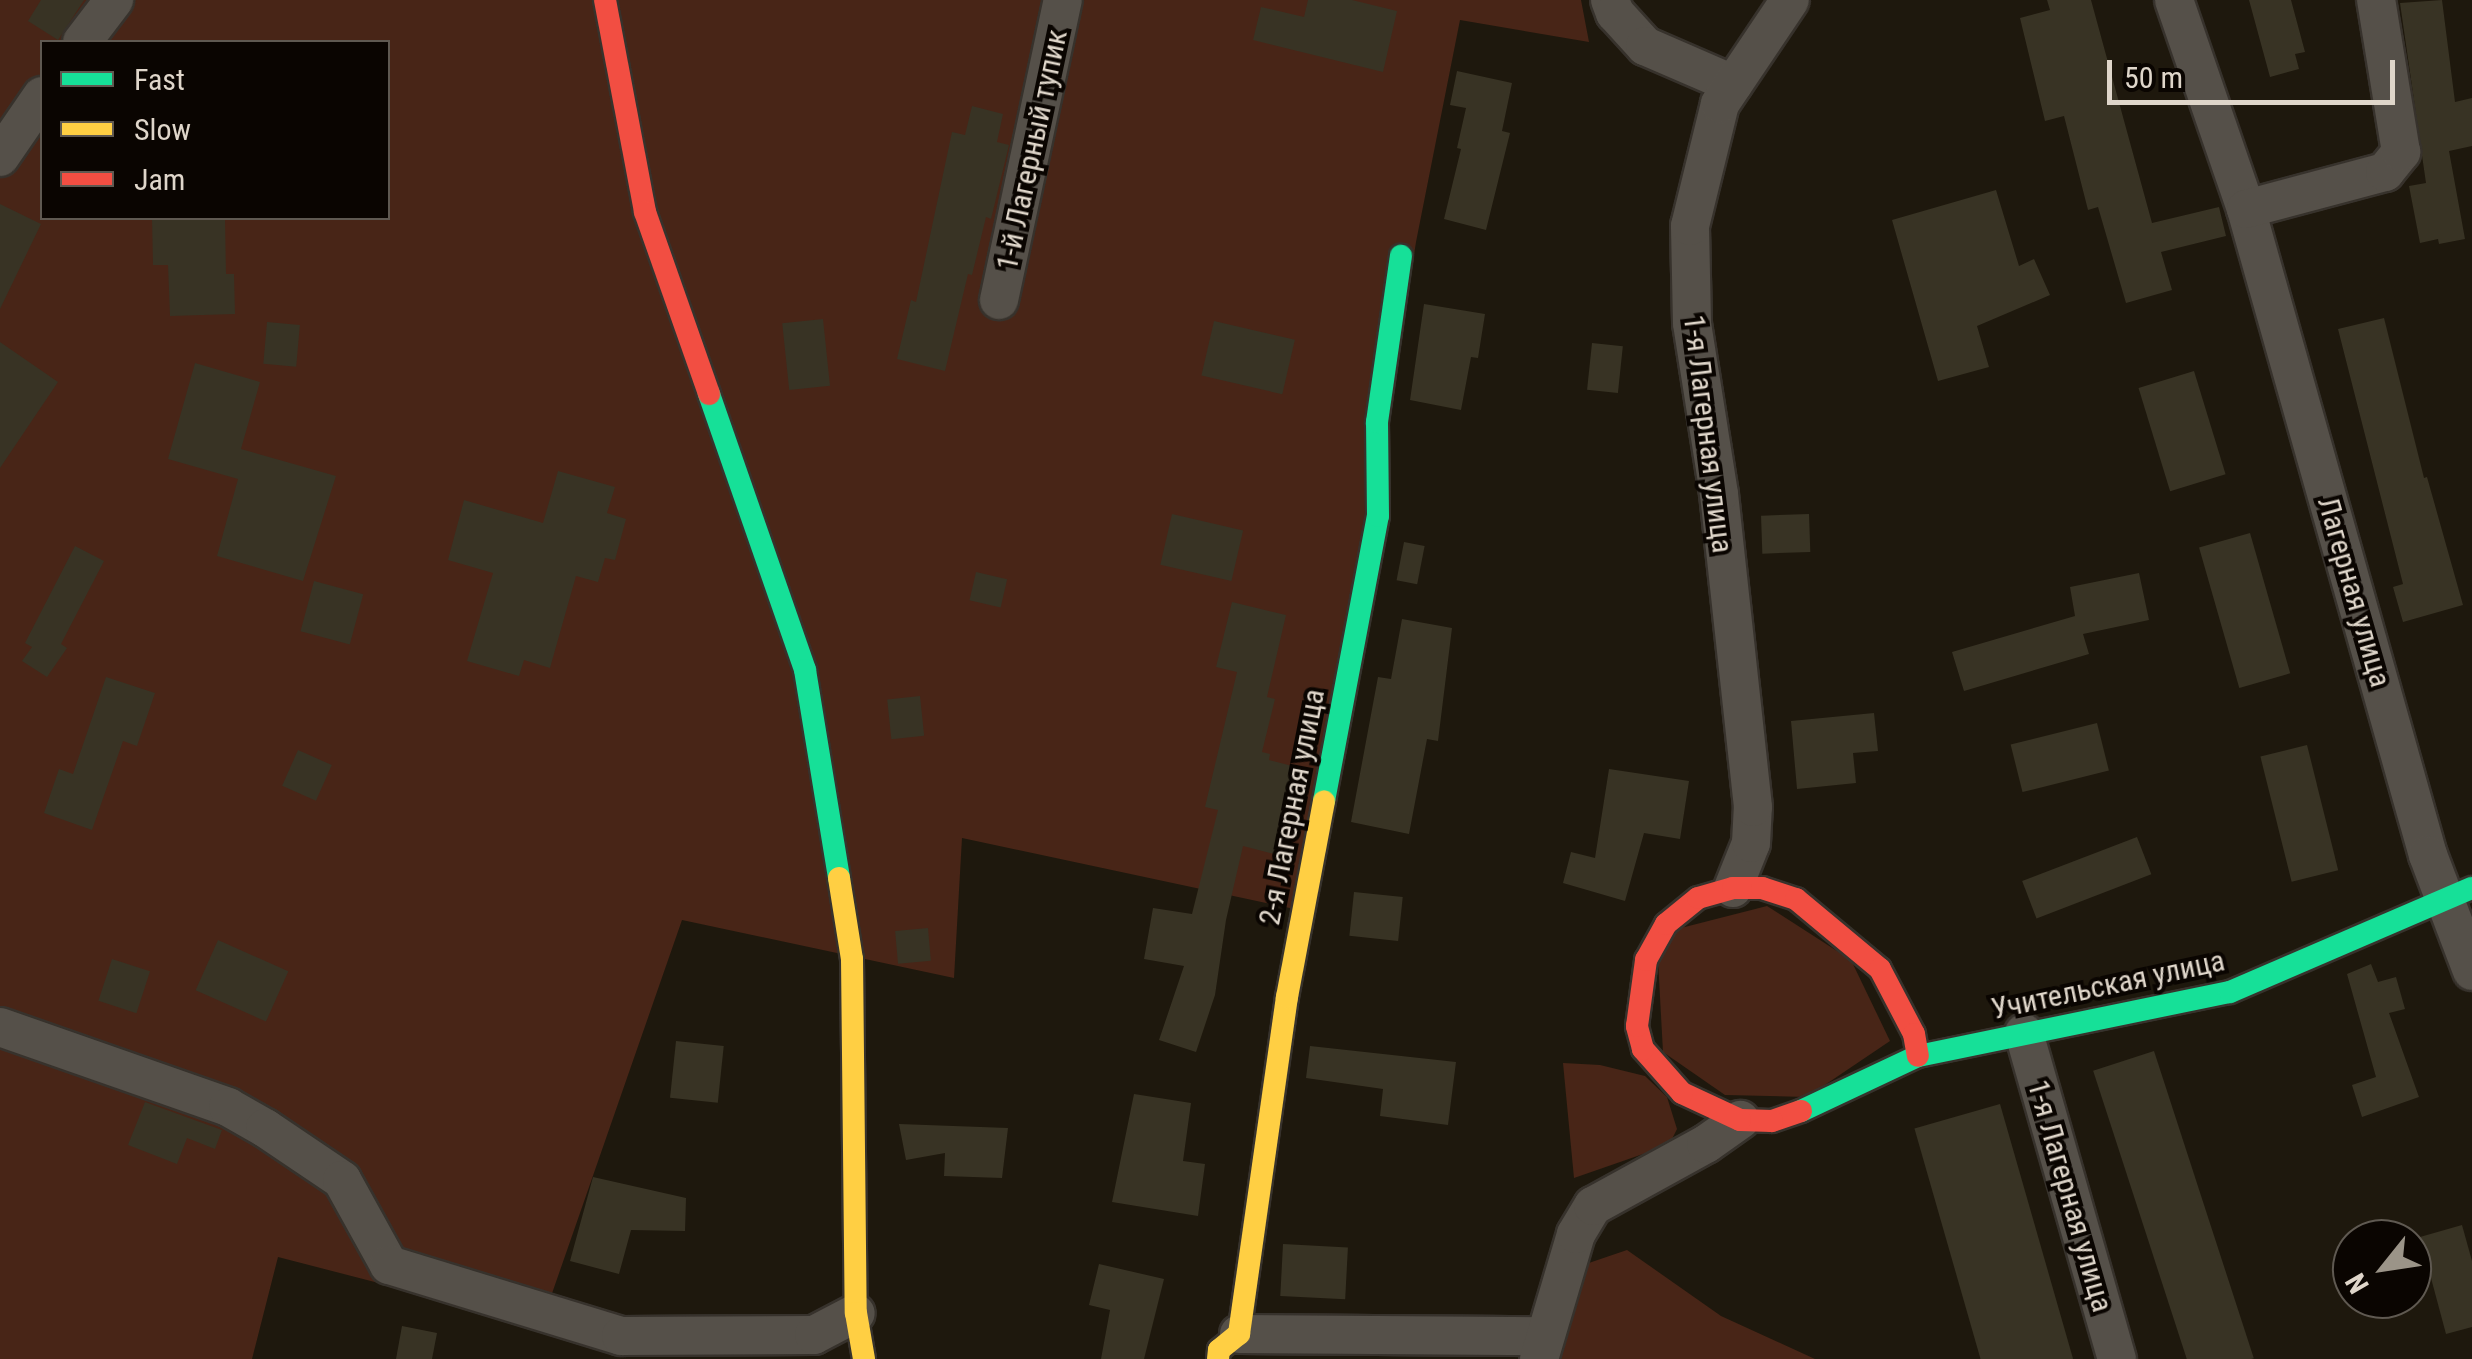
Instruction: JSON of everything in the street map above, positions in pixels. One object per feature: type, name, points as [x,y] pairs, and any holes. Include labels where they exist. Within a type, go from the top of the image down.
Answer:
[{"type":"street","points":[[84,40],[114,0]]},
{"type":"street","points":[[606,0],[645,212],[806,670],[852,959],[856,1313],[864,1359]]},
{"type":"street","name":"1-й Лагерный тупик","points":[[999,300],[1063,0]]},
{"type":"street","points":[[1610,0],[1615,13],[1644,46],[1734,84]]},
{"type":"street","name":"1-я Лагерная улица","points":[[1734,888],[1751,843],[1753,807],[1719,494],[1692,323],[1690,226],[1720,104],[1790,0]]},
{"type":"street","name":"Лагерная улица","points":[[2174,0],[2246,209],[2423,836],[2459,893],[2472,971]]},
{"type":"street","points":[[2246,209],[2386,172],[2401,152],[2376,0]]},
{"type":"street","points":[[0,157],[40,99]]},
{"type":"street","name":"2-я Лагерная улица","points":[[1229,1346],[1287,997],[1378,516],[1378,422],[1401,256]]},
{"type":"street","points":[[1734,888],[1762,888],[1796,900],[1880,968],[1914,1034],[1918,1056],[1816,1106],[1772,1122],[1740,1120],[1682,1093],[1643,1050],[1637,1026],[1646,960],[1666,924],[1698,898],[1734,888]]},
{"type":"street","name":"Учительская улица","points":[[1918,1056],[2230,992],[2459,893]]},
{"type":"street","points":[[0,1028],[228,1107],[265,1128],[342,1180],[389,1265],[621,1336],[814,1335],[856,1313]]},
{"type":"street","name":"1-я Лагерная улица","points":[[2024,1033],[2117,1359]]},
{"type":"street","points":[[1229,1346],[1542,1347],[1576,1234],[1593,1206],[1706,1144],[1740,1120]]},
{"type":"shaded area","points":[[0,0],[1581,0],[1589,42],[1460,20],[1416,242],[1313,913],[962,838],[954,978],[682,920],[541,1325],[278,1257],[252,1359],[0,1359]]},
{"type":"shaded area","points":[[1767,906],[1851,960],[1890,1041],[1807,1097],[1725,1095],[1663,1052],[1658,960],[1677,929]]},
{"type":"shaded area","points":[[1563,1063],[1600,1065],[1645,1076],[1667,1097],[1677,1129],[1669,1145],[1574,1178]]},
{"type":"shaded area","points":[[1627,1250],[1721,1316],[1815,1359],[1549,1359],[1580,1266]]},
{"type":"building","points":[[41,0],[84,0],[58,40],[28,21]]},
{"type":"building","points":[[1308,0],[1352,0],[1397,11],[1383,72],[1253,40],[1261,7],[1304,17]]},
{"type":"building","points":[[2047,0],[2091,0],[2152,223],[2219,207],[2226,236],[2161,252],[2172,290],[2126,303],[2098,207],[2088,210],[2064,116],[2045,121],[2020,18],[2050,10]]},
{"type":"building","points":[[2249,0],[2291,0],[2305,52],[2295,54],[2299,69],[2270,77]]},
{"type":"building","points":[[2442,0],[2455,102],[2472,98],[2472,146],[2449,151],[2465,239],[2439,244],[2438,239],[2420,243],[2409,186],[2426,183],[2400,3]]},
{"type":"building","points":[[1457,71],[1512,83],[1502,131],[1510,133],[1486,230],[1444,219],[1461,149],[1457,148],[1466,108],[1450,105]]},
{"type":"building","points":[[972,106],[1003,114],[997,142],[1009,145],[991,219],[986,217],[972,275],[968,274],[945,371],[897,359],[911,300],[916,302],[952,132],[965,135]]},
{"type":"building","points":[[1996,190],[2019,266],[2034,259],[2050,295],[1977,326],[1989,367],[1938,381],[1892,220]]},
{"type":"building","points":[[0,204],[41,224],[0,309]]},
{"type":"building","points":[[152,220],[225,220],[226,274],[234,274],[235,314],[170,316],[168,265],[153,265]]},
{"type":"building","points":[[1424,304],[1485,314],[1478,358],[1471,357],[1461,410],[1410,400]]},
{"type":"building","points":[[2384,318],[2424,478],[2427,477],[2463,605],[2403,622],[2393,587],[2403,584],[2338,329]]},
{"type":"building","points":[[823,319],[830,386],[789,390],[782,323]]},
{"type":"building","points":[[1214,321],[1295,340],[1282,394],[1201,376]]},
{"type":"building","points":[[267,322],[300,325],[296,367],[263,364]]},
{"type":"building","points":[[0,342],[58,382],[0,468]]},
{"type":"building","points":[[1592,343],[1623,346],[1618,393],[1587,390]]},
{"type":"building","points":[[195,363],[260,382],[241,449],[336,476],[303,581],[217,556],[238,479],[168,459]]},
{"type":"building","points":[[2194,371],[2226,474],[2170,491],[2139,388]]},
{"type":"building","points":[[558,471],[615,487],[607,513],[626,519],[615,560],[605,558],[598,582],[576,576],[550,668],[524,660],[519,676],[467,661],[493,573],[448,560],[464,500],[543,523]]},
{"type":"building","points":[[1172,514],[1243,530],[1231,581],[1160,565]]},
{"type":"building","points":[[1809,514],[1810,552],[1762,554],[1761,516]]},
{"type":"building","points":[[2250,533],[2290,673],[2239,688],[2199,548]]},
{"type":"building","points":[[1404,542],[1425,546],[1417,584],[1397,580]]},
{"type":"building","points":[[75,546],[104,561],[61,644],[67,648],[47,677],[22,661],[32,647],[25,643]]},
{"type":"building","points":[[976,572],[1007,579],[1001,607],[969,600]]},
{"type":"building","points":[[2139,573],[2149,620],[2083,634],[2089,654],[1964,691],[1952,652],[2075,616],[2070,587]]},
{"type":"building","points":[[314,581],[363,594],[350,644],[301,631]]},
{"type":"building","points":[[1232,602],[1286,615],[1267,697],[1275,699],[1262,752],[1270,754],[1269,760],[1300,768],[1282,856],[1243,846],[1226,920],[1215,995],[1196,1052],[1159,1040],[1184,966],[1144,959],[1153,908],[1192,914],[1218,810],[1205,807],[1237,672],[1216,667]]},
{"type":"building","points":[[1402,619],[1452,628],[1438,741],[1427,739],[1409,834],[1351,822],[1378,677],[1391,679]]},
{"type":"building","points":[[106,677],[155,693],[137,746],[123,741],[92,830],[44,813],[59,769],[73,774]]},
{"type":"building","points":[[920,696],[924,736],[891,739],[887,699]]},
{"type":"building","points":[[1874,713],[1878,751],[1853,753],[1856,783],[1797,789],[1791,721]]},
{"type":"building","points":[[2097,723],[2109,771],[2022,792],[2011,745]]},
{"type":"building","points":[[2307,745],[2338,870],[2292,882],[2260,757]]},
{"type":"building","points":[[298,750],[332,765],[316,801],[282,786]]},
{"type":"building","points":[[1609,769],[1689,781],[1680,839],[1644,833],[1625,901],[1563,883],[1571,852],[1595,858]]},
{"type":"building","points":[[2137,837],[2151,874],[2037,918],[2022,881]]},
{"type":"building","points":[[1354,892],[1403,897],[1398,941],[1349,936]]},
{"type":"building","points":[[928,928],[931,961],[898,964],[895,931]]},
{"type":"building","points":[[218,940],[288,971],[266,1022],[196,990]]},
{"type":"building","points":[[112,959],[150,971],[136,1013],[98,1001]]},
{"type":"building","points":[[2371,964],[2378,982],[2396,977],[2405,1009],[2389,1013],[2419,1097],[2362,1117],[2352,1085],[2376,1077],[2347,974]]},
{"type":"building","points":[[676,1041],[724,1046],[718,1103],[670,1098]]},
{"type":"building","points":[[1310,1046],[1456,1062],[1448,1125],[1380,1116],[1383,1089],[1306,1078]]},
{"type":"building","points":[[2154,1051],[2254,1358],[2187,1359],[2093,1071]]},
{"type":"building","points":[[1134,1094],[1191,1103],[1183,1161],[1205,1164],[1198,1216],[1112,1202]]},
{"type":"building","points":[[145,1102],[222,1130],[215,1149],[187,1138],[177,1164],[128,1145]]},
{"type":"building","points":[[2000,1104],[2073,1359],[1981,1359],[1914,1129]]},
{"type":"building","points":[[899,1124],[1008,1128],[1002,1178],[944,1176],[945,1153],[906,1160]]},
{"type":"building","points":[[593,1177],[686,1198],[685,1231],[631,1230],[619,1274],[570,1261]]},
{"type":"building","points":[[2462,1225],[2472,1261],[2472,1327],[2446,1334],[2432,1282],[2432,1234]]},
{"type":"building","points":[[1283,1244],[1348,1247],[1345,1299],[1280,1296]]},
{"type":"building","points":[[1099,1264],[1164,1279],[1144,1359],[1101,1359],[1110,1310],[1089,1305]]},
{"type":"building","points":[[402,1326],[437,1333],[432,1359],[396,1359]]},
{"type":"traffic: fast","points":[[1324,801],[1378,516],[1377,422],[1401,256]]},
{"type":"traffic: fast","points":[[709,394],[805,670],[839,878]]},
{"type":"traffic: fast","points":[[1801,1111],[1918,1056],[2230,992],[2472,888]]},
{"type":"traffic: slow","points":[[1218,1359],[1219,1350],[1239,1334],[1287,997],[1324,801]]},
{"type":"traffic: slow","points":[[839,878],[852,959],[856,1313],[864,1359]]},
{"type":"traffic: jam","points":[[605,0],[645,212],[709,394]]},
{"type":"traffic: jam","points":[[1801,1111],[1772,1121],[1740,1120],[1682,1093],[1643,1049],[1637,1026],[1646,960],[1666,924],[1698,898],[1733,888],[1762,888],[1796,899],[1880,969],[1914,1034],[1918,1056]]}]
